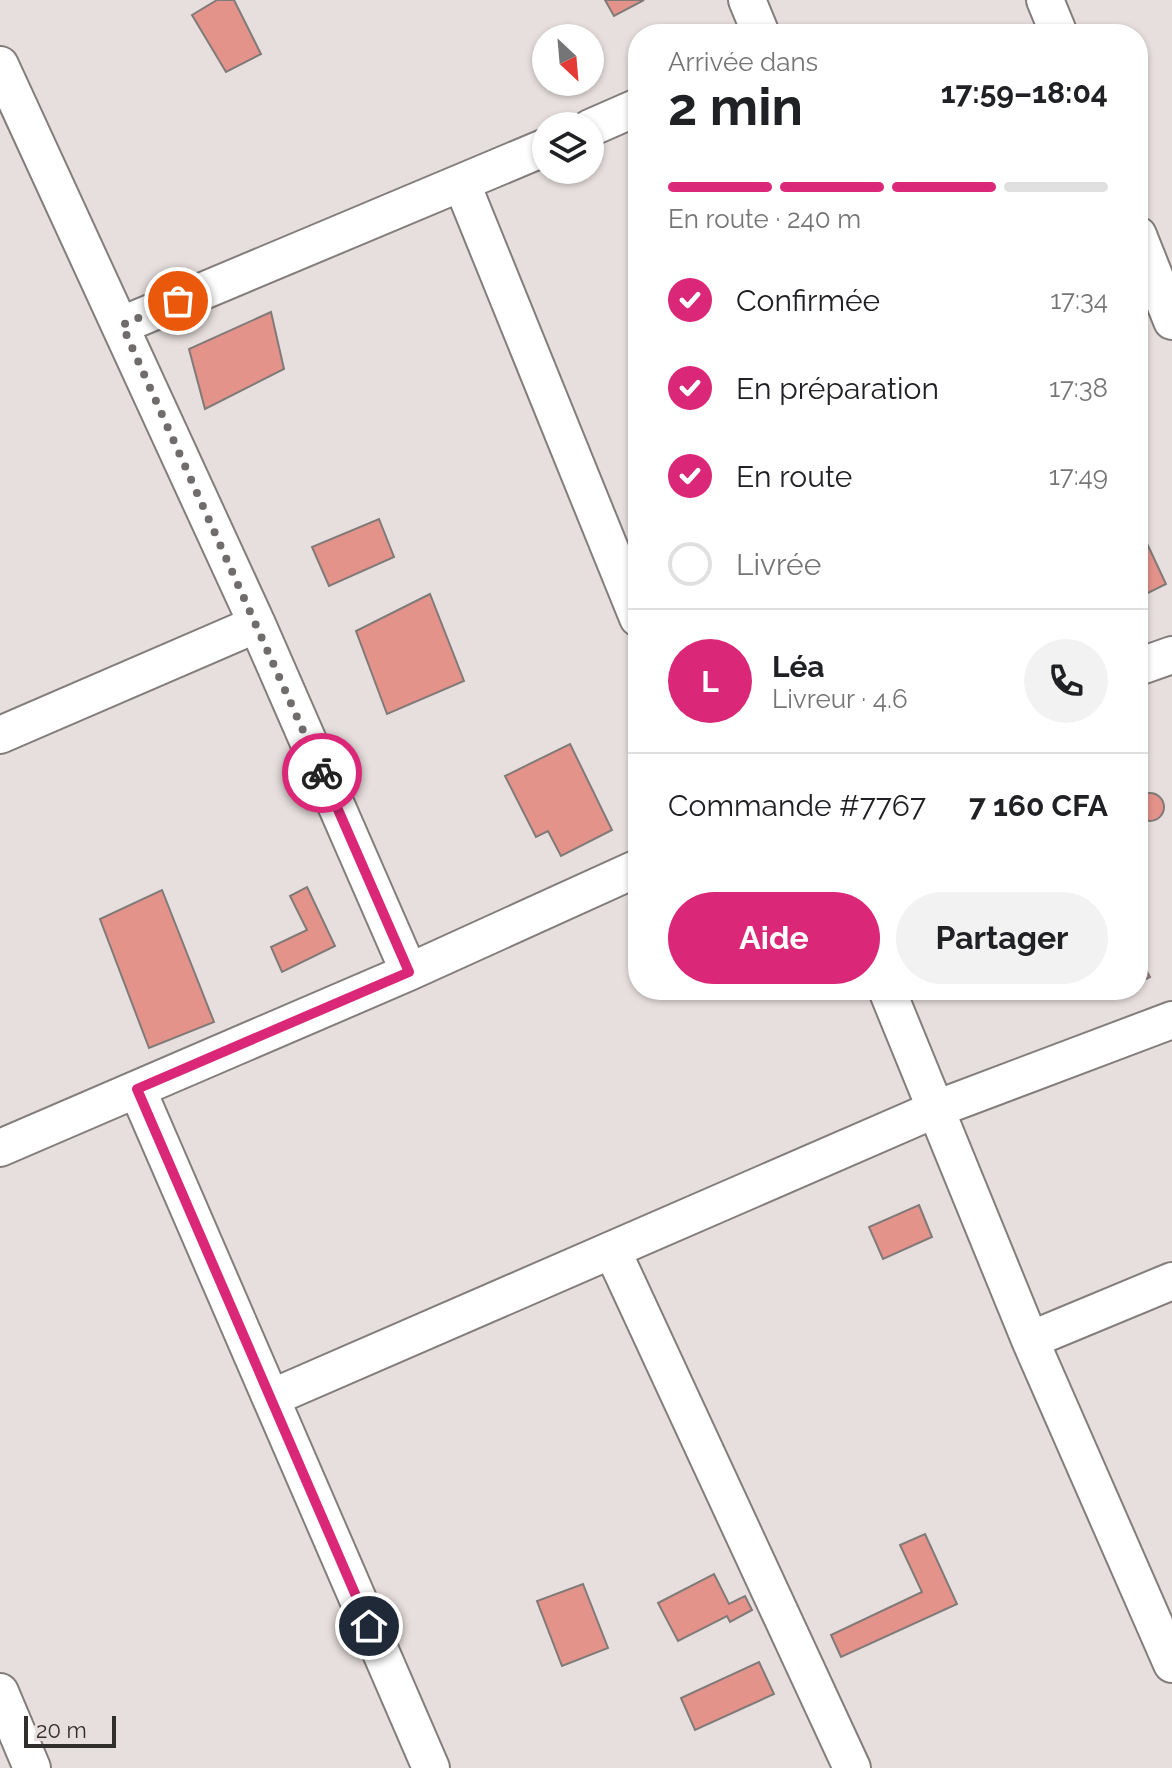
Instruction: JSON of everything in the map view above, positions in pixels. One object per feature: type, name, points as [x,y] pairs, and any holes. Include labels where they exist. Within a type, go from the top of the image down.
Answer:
[{"type":"street","points":[[747,0],[757,24]]},
{"type":"street","points":[[1045,0],[1055,24]]},
{"type":"street","points":[[0,65],[257,624],[409,972]]},
{"type":"street","points":[[604,122],[628,111]]},
{"type":"street","points":[[122,325],[532,153]]},
{"type":"street","points":[[462,184],[628,593]]},
{"type":"street","points":[[1148,260],[1172,321]]},
{"type":"street","points":[[1,731],[257,624]]},
{"type":"street","points":[[1148,663],[1172,655]]},
{"type":"street","points":[[0,1148],[409,972],[628,873]]},
{"type":"street","points":[[891,1000],[1030,1340],[1169,1645]]},
{"type":"street","points":[[271,1398],[936,1109],[1172,1020]]},
{"type":"street","points":[[137,1089],[431,1768]]},
{"type":"street","points":[[612,1250],[852,1768]]},
{"type":"street","points":[[1030,1340],[1172,1281]]},
{"type":"street","points":[[0,1692],[32,1768]]},
{"type":"building","points":[[217,0],[234,0],[261,54],[226,72],[192,15]]},
{"type":"building","points":[[605,0],[644,0],[614,16]]},
{"type":"building","points":[[271,312],[284,369],[205,409],[189,349]]},
{"type":"building","points":[[379,519],[394,557],[329,586],[312,547]]},
{"type":"building","points":[[1148,546],[1166,584],[1148,593]]},
{"type":"building","points":[[430,594],[464,681],[387,714],[356,631]]},
{"type":"building","points":[[570,744],[612,830],[561,856],[548,831],[536,837],[505,776]]},
{"type":"building","points":[[1148,793],[1155,794],[1163,802],[1160,817],[1148,821]]},
{"type":"building","points":[[307,887],[335,946],[282,972],[271,947],[307,930],[290,896]]},
{"type":"building","points":[[162,890],[214,1022],[149,1048],[100,919]]},
{"type":"building","points":[[919,1205],[932,1237],[883,1259],[869,1227]]},
{"type":"building","points":[[925,1534],[957,1604],[841,1657],[831,1635],[922,1592],[900,1545]]},
{"type":"building","points":[[714,1574],[729,1604],[745,1596],[752,1610],[730,1622],[727,1616],[678,1641],[658,1603]]},
{"type":"building","points":[[583,1584],[608,1648],[562,1666],[537,1601]]},
{"type":"building","points":[[759,1662],[774,1694],[695,1730],[681,1698]]},
{"type":"way so far","points":[[178,301],[122,325],[322,773]]},
{"type":"route","points":[[322,773],[409,972],[137,1089],[369,1626]]}]
